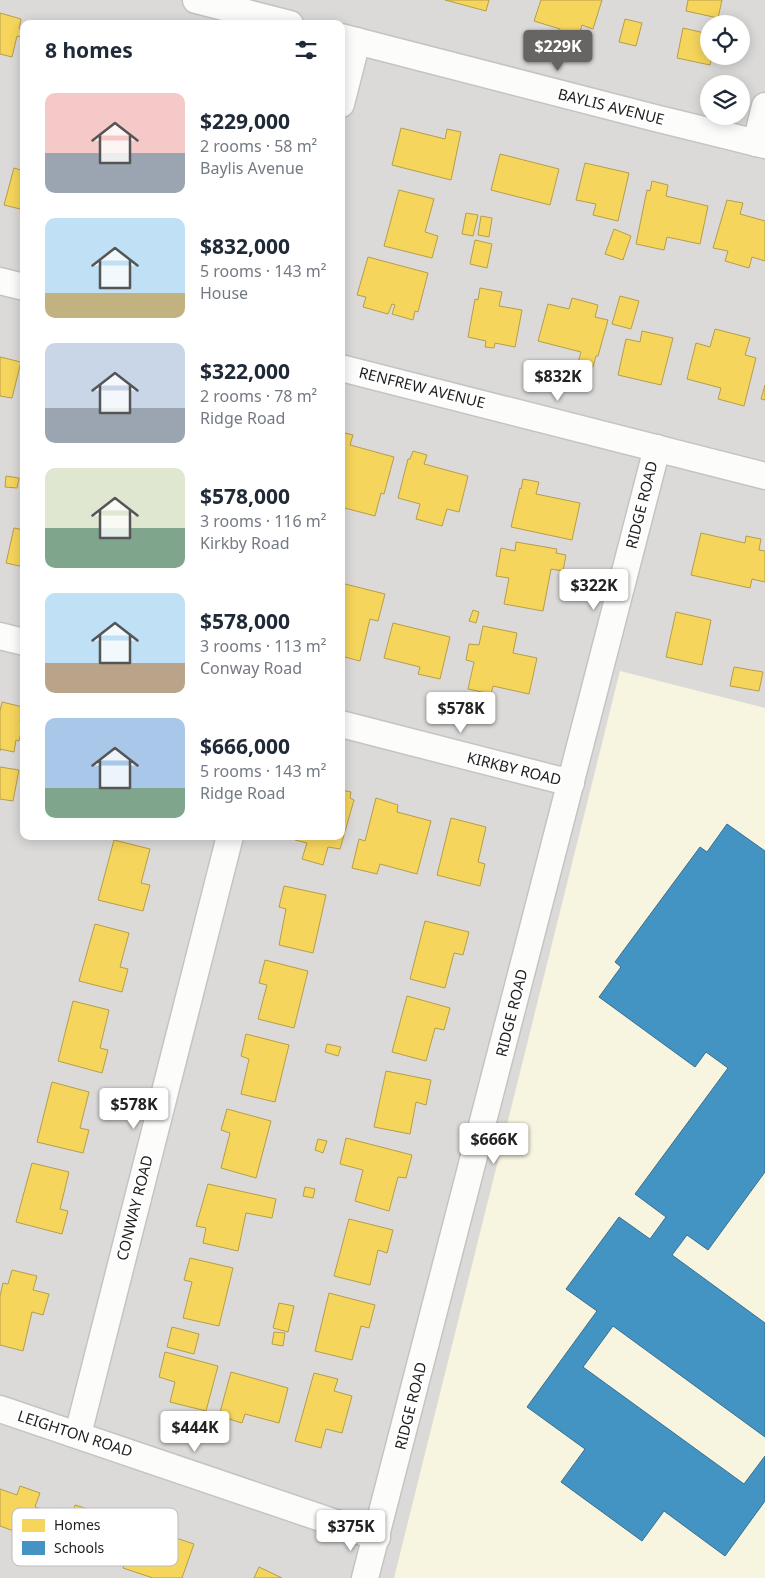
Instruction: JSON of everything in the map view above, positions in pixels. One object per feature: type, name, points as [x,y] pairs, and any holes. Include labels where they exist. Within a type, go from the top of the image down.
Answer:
[{"type":"street","points":[[196,0],[274,20]]},
{"type":"street","points":[[345,72],[349,39]]},
{"type":"street","name":"BAYLIS AVENUE","points":[[349,39],[760,144]]},
{"type":"street","points":[[760,144],[765,106]]},
{"type":"street","points":[[0,281],[20,286]]},
{"type":"street","name":"RENFREW AVENUE","points":[[345,369],[765,476]]},
{"type":"street","name":"RIDGE ROAD","points":[[366,1578],[657,448]]},
{"type":"street","points":[[0,636],[20,641]]},
{"type":"street","name":"KIRKBY ROAD","points":[[345,725],[571,783]]},
{"type":"street","name":"CONWAY ROAD","points":[[78,1434],[229,840]]},
{"type":"street","name":"LEIGHTON ROAD","points":[[0,1409],[78,1434],[377,1538]]},
{"type":"shaded area","points":[[0,0],[765,0],[765,1578],[0,1578]]},
{"type":"shaded area","points":[[620,671],[765,708],[765,1578],[394,1578]]},
{"type":"building: Homes","points":[[445,0],[489,0],[486,11]]},
{"type":"building: Homes","points":[[541,0],[602,0],[593,29],[582,25],[578,39],[559,33],[560,29],[534,21]]},
{"type":"building: Homes","points":[[688,0],[722,0],[719,15],[704,15],[686,11]]},
{"type":"building: Homes","points":[[0,13],[21,19],[20,37],[17,36],[12,57],[0,54]]},
{"type":"building: Homes","points":[[625,19],[642,23],[636,46],[619,42]]},
{"type":"building: Homes","points":[[683,28],[700,32],[700,63],[677,58]]},
{"type":"building: Homes","points":[[401,128],[445,139],[447,129],[461,132],[451,180],[392,165]]},
{"type":"building: Homes","points":[[500,154],[559,169],[550,205],[491,190]]},
{"type":"building: Homes","points":[[585,163],[629,173],[618,221],[593,215],[596,204],[576,200]]},
{"type":"building: Homes","points":[[14,168],[20,170],[20,209],[4,205]]},
{"type":"building: Homes","points":[[652,181],[668,185],[666,196],[708,206],[700,244],[667,237],[664,250],[636,244],[647,190],[650,191]]},
{"type":"building: Homes","points":[[399,190],[434,199],[425,232],[438,236],[432,258],[384,246]]},
{"type":"building: Homes","points":[[727,200],[743,203],[740,214],[765,221],[765,261],[752,257],[749,268],[725,261],[728,251],[713,248]]},
{"type":"building: Homes","points":[[466,213],[478,215],[473,236],[462,234]]},
{"type":"building: Homes","points":[[481,216],[492,218],[489,237],[478,235]]},
{"type":"building: Homes","points":[[614,229],[631,236],[623,260],[605,254]]},
{"type":"building: Homes","points":[[475,240],[492,244],[487,268],[470,264]]},
{"type":"building: Homes","points":[[368,257],[428,273],[418,312],[415,311],[413,320],[392,314],[395,305],[392,304],[388,314],[363,307],[366,297],[357,295]]},
{"type":"building: Homes","points":[[480,288],[502,292],[499,306],[522,310],[515,347],[495,343],[494,348],[485,347],[486,341],[468,337],[475,299],[478,300]]},
{"type":"building: Homes","points":[[620,296],[639,301],[631,329],[612,324]]},
{"type":"building: Homes","points":[[572,298],[598,305],[595,317],[608,320],[593,367],[578,363],[581,352],[538,341],[548,304],[569,309]]},
{"type":"building: Homes","points":[[715,329],[750,338],[745,355],[756,358],[744,406],[718,399],[721,388],[687,379],[696,343],[710,347]]},
{"type":"building: Homes","points":[[642,331],[673,338],[661,385],[618,375],[626,339],[640,342]]},
{"type":"building: Homes","points":[[0,357],[20,362],[12,398],[0,396]]},
{"type":"building: Homes","points":[[765,385],[765,400],[761,399]]},
{"type":"building: Homes","points":[[345,433],[353,435],[350,445],[394,457],[384,494],[381,493],[375,516],[345,508]]},
{"type":"building: Homes","points":[[413,451],[427,455],[424,464],[468,476],[459,512],[447,509],[442,526],[416,519],[420,504],[398,498],[408,459],[410,459]]},
{"type":"building: Homes","points":[[6,476],[19,478],[17,488],[5,487]]},
{"type":"building: Homes","points":[[523,479],[539,482],[536,494],[580,503],[572,540],[511,527]]},
{"type":"building: Homes","points":[[14,528],[20,529],[20,566],[6,563]]},
{"type":"building: Homes","points":[[701,533],[745,543],[746,536],[761,539],[759,550],[765,551],[765,582],[752,579],[750,588],[691,575]]},
{"type":"building: Homes","points":[[516,542],[557,549],[556,553],[566,555],[563,571],[551,569],[543,611],[504,604],[509,578],[496,576],[501,548],[515,551]]},
{"type":"building: Homes","points":[[345,584],[385,594],[378,621],[370,619],[360,661],[345,657]]},
{"type":"building: Homes","points":[[473,610],[479,612],[476,623],[469,621]]},
{"type":"building: Homes","points":[[676,612],[711,620],[702,665],[666,657]]},
{"type":"building: Homes","points":[[393,623],[450,637],[440,679],[418,674],[420,667],[384,658]]},
{"type":"building: Homes","points":[[483,626],[517,633],[513,653],[537,658],[529,694],[493,686],[491,694],[468,689],[474,662],[466,660],[469,644],[479,645]]},
{"type":"building: Homes","points":[[734,667],[763,672],[759,691],[730,686]]},
{"type":"building: Homes","points":[[2,702],[20,706],[20,737],[19,741],[16,740],[14,752],[0,749],[0,711]]},
{"type":"building: Homes","points":[[0,767],[19,770],[13,801],[0,799]]},
{"type":"building: Homes","points":[[345,791],[351,792],[350,798],[354,800],[345,832]]},
{"type":"building: Homes","points":[[376,798],[398,805],[397,812],[431,821],[417,874],[380,864],[377,874],[352,868],[359,839],[365,841]]},
{"type":"building: Homes","points":[[451,818],[486,827],[478,862],[485,864],[480,886],[437,875]]},
{"type":"building: Homes","points":[[114,840],[150,849],[141,883],[150,885],[143,911],[98,900]]},
{"type":"building: Homes","points":[[295,840],[343,840],[340,849],[328,847],[323,865],[302,859],[307,843]]},
{"type":"building: Homes","points":[[284,886],[326,895],[313,953],[279,945],[286,909],[279,907]]},
{"type":"building: Homes","points":[[425,921],[469,932],[463,955],[454,953],[445,988],[410,979]]},
{"type":"building: Homes","points":[[95,924],[129,933],[120,967],[128,969],[122,992],[79,981]]},
{"type":"building: Homes","points":[[265,960],[308,971],[294,1028],[258,1019],[267,985],[259,983]]},
{"type":"building: Homes","points":[[407,996],[450,1008],[444,1030],[435,1028],[426,1061],[392,1052]]},
{"type":"building: Homes","points":[[73,1001],[109,1010],[100,1048],[108,1050],[102,1073],[58,1061]]},
{"type":"building: Homes","points":[[246,1034],[289,1045],[275,1102],[241,1094],[249,1059],[241,1056]]},
{"type":"building: Homes","points":[[327,1044],[341,1047],[338,1056],[325,1052]]},
{"type":"building: Homes","points":[[386,1071],[431,1080],[426,1105],[416,1102],[410,1134],[374,1127]]},
{"type":"building: Homes","points":[[52,1082],[89,1092],[80,1128],[89,1130],[83,1153],[37,1142]]},
{"type":"building: Homes","points":[[227,1109],[271,1121],[256,1178],[221,1168],[230,1133],[221,1130]]},
{"type":"building: Homes","points":[[346,1138],[412,1155],[406,1178],[398,1177],[389,1211],[355,1201],[363,1170],[340,1164]]},
{"type":"building: Homes","points":[[318,1139],[327,1141],[323,1153],[315,1150]]},
{"type":"building: Homes","points":[[32,1163],[69,1172],[60,1209],[68,1211],[62,1234],[16,1222]]},
{"type":"building: Homes","points":[[208,1184],[276,1199],[272,1218],[246,1213],[238,1251],[203,1243],[206,1228],[196,1226]]},
{"type":"building: Homes","points":[[305,1187],[315,1189],[313,1198],[303,1196]]},
{"type":"building: Homes","points":[[349,1219],[393,1230],[387,1253],[378,1250],[370,1285],[334,1276]]},
{"type":"building: Homes","points":[[190,1258],[233,1268],[219,1326],[183,1318],[192,1282],[184,1280]]},
{"type":"building: Homes","points":[[12,1270],[37,1276],[33,1290],[49,1294],[43,1315],[32,1312],[23,1351],[0,1345],[0,1296],[3,1283],[8,1284]]},
{"type":"building: Homes","points":[[329,1293],[375,1305],[369,1328],[361,1326],[352,1360],[315,1351]]},
{"type":"building: Homes","points":[[279,1303],[294,1306],[288,1332],[273,1328]]},
{"type":"building: Homes","points":[[172,1327],[199,1334],[194,1354],[167,1347]]},
{"type":"building: Homes","points":[[274,1332],[285,1333],[283,1346],[272,1344]]},
{"type":"building: Homes","points":[[165,1352],[218,1366],[206,1411],[170,1402],[175,1382],[159,1377]]},
{"type":"building: Homes","points":[[231,1372],[288,1388],[279,1423],[245,1414],[242,1423],[219,1416]]},
{"type":"building: Homes","points":[[314,1373],[338,1379],[334,1391],[352,1396],[342,1433],[326,1429],[321,1448],[295,1441]]},
{"type":"building: Homes","points":[[20,1486],[40,1493],[35,1507],[39,1508],[12,1508],[12,1530],[0,1526],[0,1489],[17,1495]]},
{"type":"building: Homes","points":[[75,1505],[85,1508],[74,1508]]},
{"type":"building: Homes","points":[[178,1539],[194,1544],[182,1578],[153,1578],[123,1568],[124,1566],[178,1566]]},
{"type":"building: Homes","points":[[259,1567],[282,1578],[254,1578]]},
{"type":"building: Schools","points":[[727,824],[765,851],[765,1172],[708,1250],[687,1235],[672,1255],[765,1323],[765,1437],[613,1326],[583,1367],[744,1484],[765,1456],[765,1501],[725,1556],[664,1511],[642,1541],[561,1482],[585,1449],[527,1407],[597,1311],[566,1289],[619,1217],[650,1239],[666,1217],[635,1194],[728,1068],[706,1052],[695,1067],[599,997],[621,967],[615,962],[700,847],[707,852]]}]
